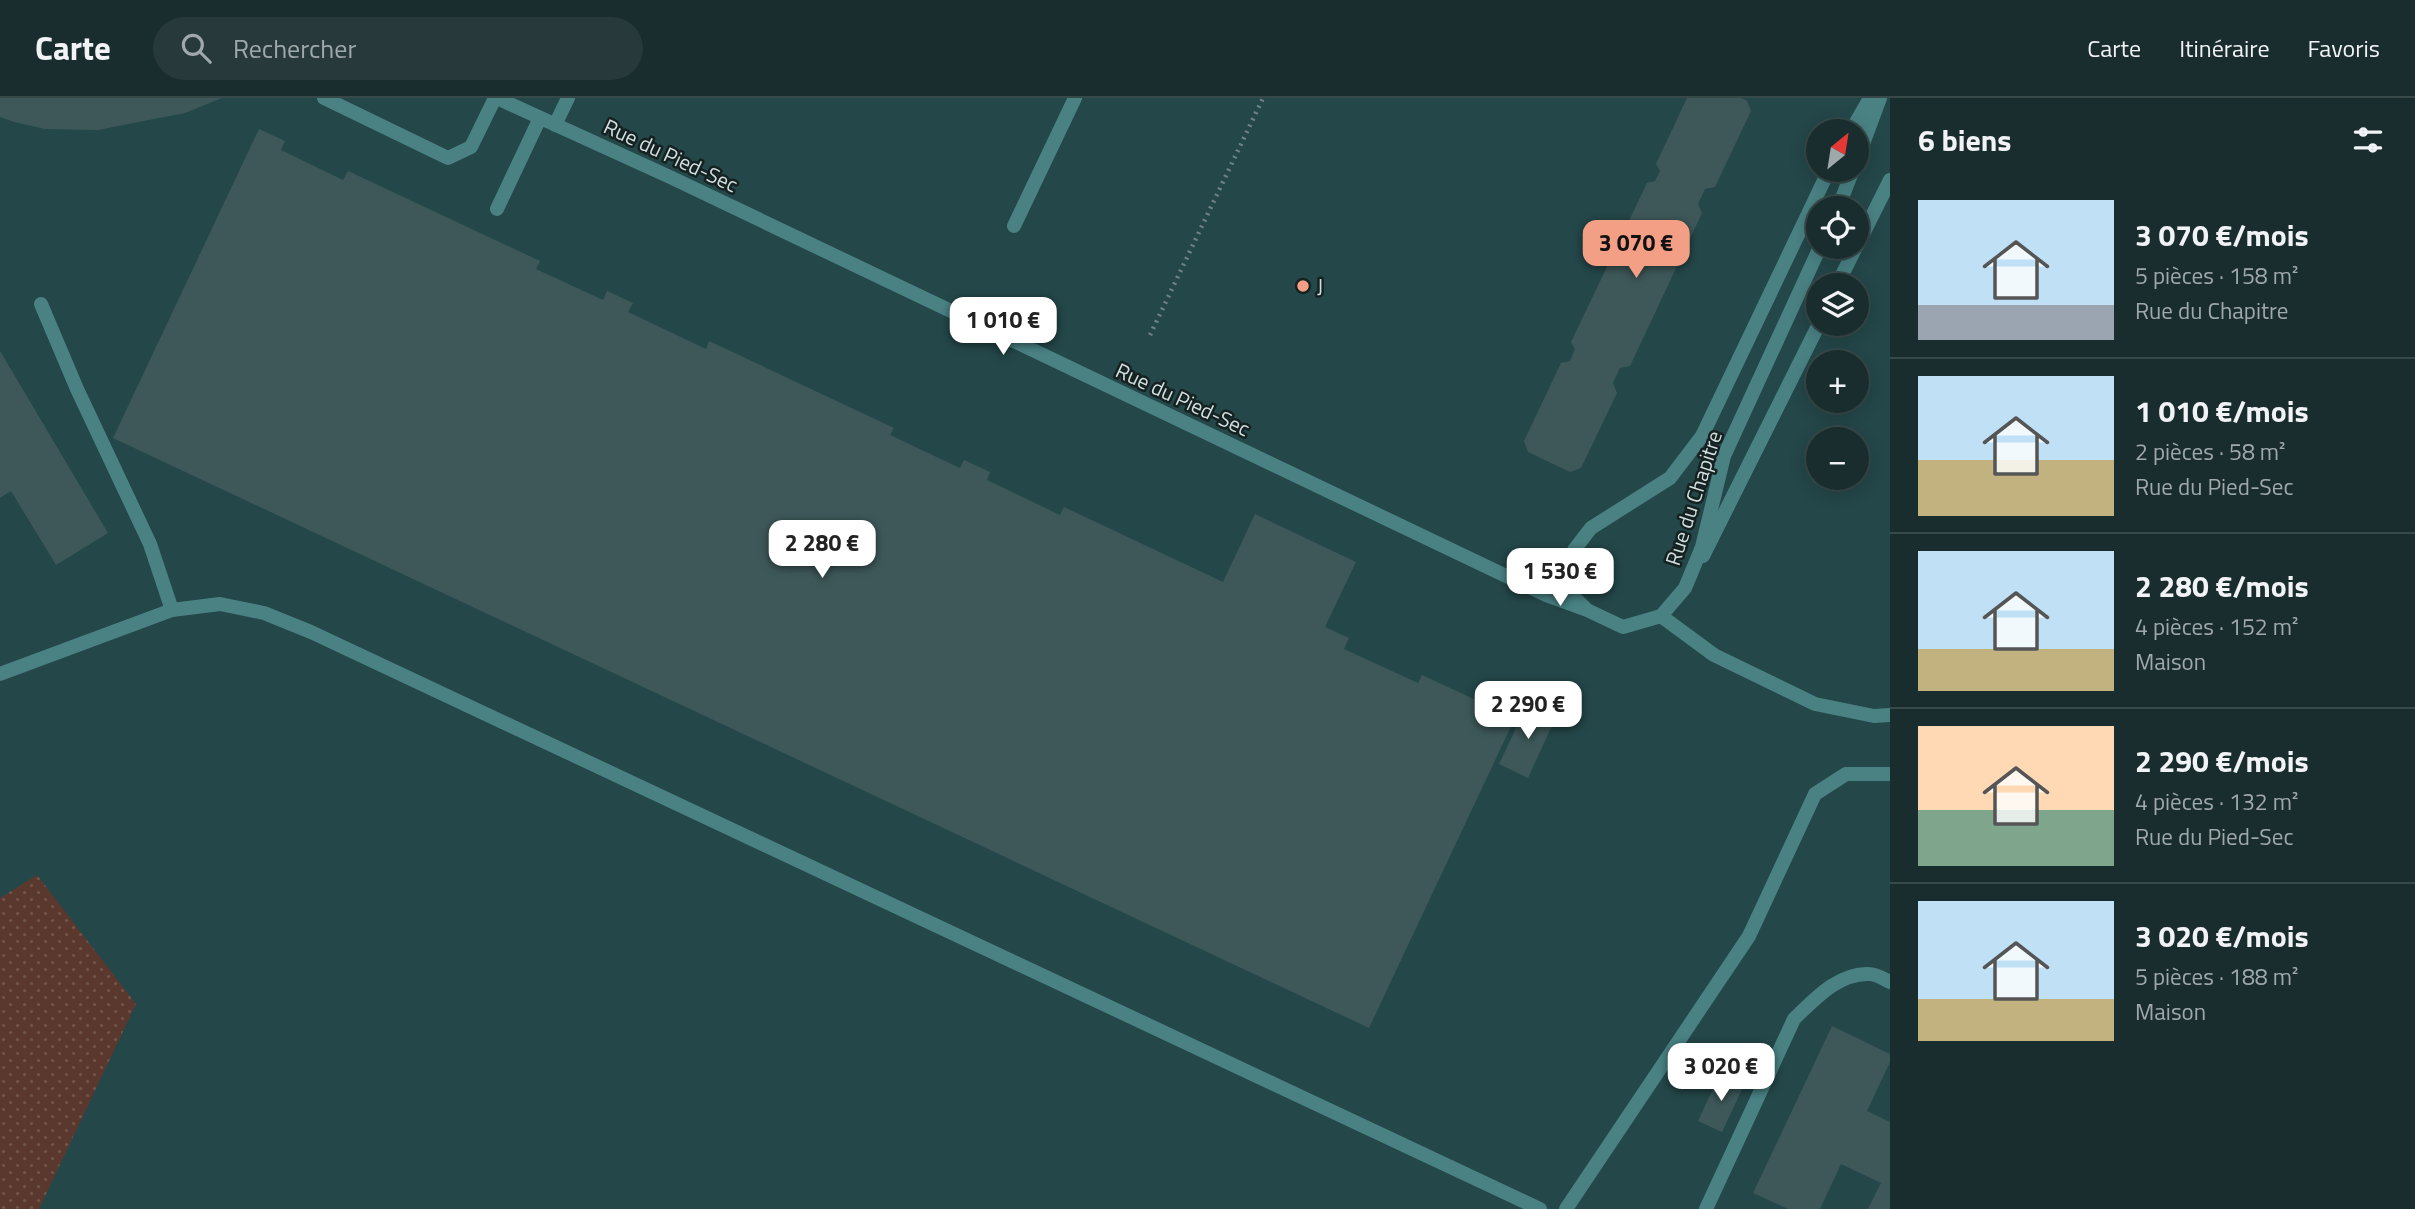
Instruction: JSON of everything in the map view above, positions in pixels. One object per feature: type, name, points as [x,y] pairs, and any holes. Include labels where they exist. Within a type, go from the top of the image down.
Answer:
[{"type":"street","points":[[324,98],[448,158],[471,147],[496,98]]},
{"type":"street","name":"Rue du Pied-Sec","points":[[496,98],[670,177],[1534,590],[1587,610]]},
{"type":"street","points":[[555,125],[568,98]]},
{"type":"street","points":[[1014,226],[1075,98]]},
{"type":"street","points":[[1858,119],[1870,98]]},
{"type":"street","points":[[1869,128],[1880,98]]},
{"type":"street","points":[[497,209],[540,118]]},
{"type":"street","points":[[1869,222],[1890,180]]},
{"type":"street","name":"Rue du Chapitre","points":[[1587,610],[1568,591],[1574,550],[1591,528],[1670,478],[1702,436],[1823,182]]},
{"type":"street","name":"Rue du Chapitre","points":[[1661,616],[1685,588],[1702,547],[1724,456],[1814,259]]},
{"type":"street","points":[[41,304],[77,389],[150,544],[172,610]]},
{"type":"street","points":[[1685,588],[1725,515],[1813,336]]},
{"type":"street","points":[[0,674],[172,610],[220,604],[264,613],[311,632],[1541,1209]]},
{"type":"street","points":[[1587,610],[1623,627],[1661,616],[1714,655],[1815,704],[1874,716],[1890,715]]},
{"type":"street","points":[[1566,1209],[1749,936],[1815,794],[1846,774],[1890,774]]},
{"type":"street","points":[[1706,1209],[1794,1019],[1840,980],[1871,974],[1890,982]]},
{"type":"path","points":[[1150,334],[1263,98]]},
{"type":"shaded area","points":[[0,98],[1890,98],[1890,1209],[0,1209]]},
{"type":"shaded area","points":[[37,875],[136,1004],[39,1209],[0,1209],[0,898]]},
{"type":"building","points":[[0,98],[222,98],[185,113],[98,130],[45,129],[14,122],[0,117]]},
{"type":"building","points":[[1687,98],[1742,98],[1747,101],[1751,111],[1715,187],[1705,189],[1698,204],[1702,213],[1630,366],[1620,368],[1613,383],[1617,393],[1581,468],[1570,472],[1528,452],[1524,441],[1561,363],[1570,361],[1575,349],[1571,342],[1647,183],[1655,181],[1660,171],[1656,164]]},
{"type":"building","points":[[259,129],[285,141],[281,150],[343,180],[348,171],[540,261],[536,269],[603,300],[607,291],[633,303],[628,312],[706,349],[709,341],[894,428],[890,435],[960,468],[964,460],[990,472],[987,480],[1060,515],[1064,507],[1223,582],[1255,514],[1356,562],[1325,627],[1349,638],[1344,649],[1418,683],[1422,675],[1515,718],[1369,1028],[113,438]]},
{"type":"building","points":[[0,351],[108,533],[56,565],[11,491],[0,498]]},
{"type":"building","points":[[1528,703],[1556,717],[1528,778],[1499,764]]},
{"type":"building","points":[[1832,1026],[1890,1054],[1890,1062],[1867,1111],[1890,1122],[1890,1209],[1868,1209],[1881,1183],[1841,1164],[1820,1209],[1788,1209],[1753,1193]]},
{"type":"building","points":[[1720,1074],[1744,1085],[1722,1132],[1698,1121]]},
{"type":"place","name":"J","points":[[1303,286]]}]
